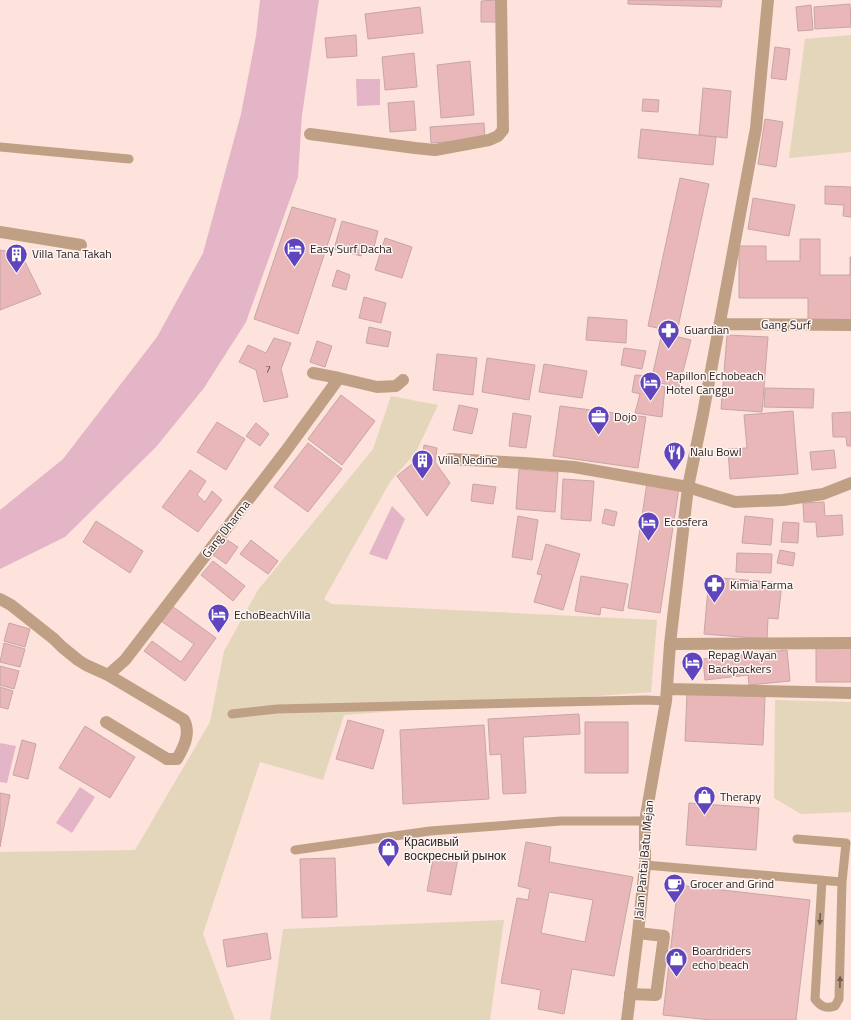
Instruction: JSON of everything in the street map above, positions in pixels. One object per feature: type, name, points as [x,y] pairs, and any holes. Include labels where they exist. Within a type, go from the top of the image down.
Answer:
[{"type":"street","points":[[310,134],[435,150],[489,140],[498,136],[503,130],[501,0]]},
{"type":"street","name":"Jalan Pantai Batu Mejan","points":[[627,1020],[645,865],[646,821],[666,695],[670,644],[688,487],[756,128],[768,0]]},
{"type":"street","points":[[0,232],[81,245]]},
{"type":"street","name":"Gang Surf","points":[[720,324],[851,325]]},
{"type":"street","points":[[313,373],[387,388],[396,386],[402,380]]},
{"type":"street","name":"Gang Dharma","points":[[108,675],[130,654],[285,452],[339,378]]},
{"type":"street","points":[[450,459],[574,467],[688,487],[735,502],[783,500],[823,494],[851,483]]},
{"type":"street","points":[[0,599],[11,605],[78,660],[108,675],[184,720],[187,727],[187,736],[183,749],[177,759],[167,759],[106,722]]},
{"type":"street","points":[[670,644],[851,642]]},
{"type":"street","points":[[666,695],[851,694]]},
{"type":"street","points":[[630,994],[656,995],[664,936],[638,933]]},
{"type":"lane","points":[[0,147],[129,159]]},
{"type":"lane","points":[[232,714],[277,709],[631,700],[666,695]]},
{"type":"lane","points":[[295,850],[430,831],[562,821],[646,821]]},
{"type":"lane","points":[[797,839],[848,844],[842,882],[839,999],[836,1006],[827,1008],[819,1005],[815,999],[822,880]]},
{"type":"lane","points":[[645,865],[842,882]]},
{"type":"shaded area","points":[[260,0],[319,0],[302,115],[298,177],[246,322],[204,388],[156,447],[65,537],[0,569],[0,510],[63,459],[157,337],[203,253],[241,114],[256,36]]},
{"type":"shaded area","points":[[851,35],[851,152],[789,158],[805,39]]},
{"type":"shaded area","points":[[356,79],[380,79],[380,105],[357,106]]},
{"type":"shaded area","points":[[391,396],[438,405],[416,452],[390,482],[324,599],[332,604],[657,620],[651,692],[344,715],[323,780],[260,762],[203,934],[235,1020],[0,1020],[0,852],[135,850],[210,722],[224,651],[258,590],[373,449]]},
{"type":"shaded area","points":[[392,506],[405,519],[387,560],[369,554]]},
{"type":"shaded area","points":[[775,700],[851,702],[851,812],[801,814],[774,798]]},
{"type":"shaded area","points":[[0,743],[16,746],[7,783],[0,782]]},
{"type":"shaded area","points":[[80,787],[95,797],[72,833],[56,823]]},
{"type":"shaded area","points":[[504,920],[490,1020],[270,1020],[283,929]]},
{"type":"building","points":[[497,0],[497,22],[481,22],[481,1]]},
{"type":"building","points":[[628,0],[722,0],[721,7],[628,4]]},
{"type":"building","points":[[850,4],[851,27],[815,29],[814,7]]},
{"type":"building","points":[[811,5],[813,30],[798,31],[796,7]]},
{"type":"building","points":[[420,7],[423,33],[368,39],[365,14]]},
{"type":"building","points":[[356,35],[357,56],[327,58],[325,38]]},
{"type":"building","points":[[775,47],[790,49],[786,80],[771,78]]},
{"type":"building","points":[[414,53],[417,87],[385,90],[382,57]]},
{"type":"building","points":[[470,61],[474,115],[441,118],[437,65]]},
{"type":"building","points":[[703,88],[731,91],[727,138],[699,135]]},
{"type":"building","points":[[643,99],[659,100],[658,112],[642,111]]},
{"type":"building","points":[[414,101],[416,130],[390,132],[388,103]]},
{"type":"building","points":[[765,119],[783,122],[776,167],[758,164]]},
{"type":"building","points":[[484,123],[485,139],[431,143],[430,127]]},
{"type":"building","points":[[641,129],[716,137],[713,165],[638,158]]},
{"type":"building","points":[[680,178],[709,184],[677,332],[648,326]]},
{"type":"building","points":[[825,186],[851,187],[851,217],[843,216],[844,205],[825,204]]},
{"type":"building","points":[[753,198],[795,205],[789,236],[748,229]]},
{"type":"building","name":"Easy Surf Dacha","points":[[292,207],[336,219],[298,334],[254,319]]},
{"type":"building","points":[[342,221],[378,231],[373,251],[364,248],[361,256],[334,249]]},
{"type":"building","points":[[385,238],[412,247],[402,278],[375,270]]},
{"type":"building","points":[[800,239],[820,239],[820,275],[850,275],[851,257],[851,321],[808,321],[808,298],[739,298],[739,246],[766,246],[766,261],[800,261]]},
{"type":"building","name":"Villa Tana Takah","points":[[0,250],[21,254],[41,294],[0,310]]},
{"type":"building","points":[[337,270],[350,275],[346,290],[332,286]]},
{"type":"building","points":[[364,297],[386,303],[381,323],[359,318]]},
{"type":"building","points":[[588,317],[627,320],[626,343],[586,340]]},
{"type":"building","points":[[369,327],[391,332],[388,347],[366,343]]},
{"type":"building","points":[[662,333],[691,340],[679,387],[651,381]]},
{"type":"building","points":[[727,335],[768,337],[762,412],[721,409]]},
{"type":"building","points":[[274,338],[291,343],[281,369],[288,397],[264,402],[256,370],[239,362],[248,345],[266,353]]},
{"type":"building","points":[[317,341],[332,346],[325,367],[310,362]]},
{"type":"building","points":[[624,348],[646,351],[642,369],[621,365]]},
{"type":"building","points":[[437,354],[477,358],[473,395],[433,390]]},
{"type":"building","points":[[487,358],[535,365],[529,400],[482,392]]},
{"type":"building","points":[[544,364],[587,371],[582,398],[539,392]]},
{"type":"building","name":"Papillon Echobeach Hotel Canggu","points":[[635,375],[650,376],[651,384],[665,387],[662,417],[635,413],[640,394],[632,392]]},
{"type":"building","points":[[765,388],[814,389],[813,408],[764,407]]},
{"type":"building","points":[[341,395],[375,421],[342,465],[308,439]]},
{"type":"building","points":[[459,405],[478,409],[472,434],[453,430]]},
{"type":"building","name":"Dojo","points":[[560,406],[646,417],[638,468],[553,456]]},
{"type":"building","points":[[793,411],[798,474],[730,479],[728,449],[747,448],[744,415]]},
{"type":"building","points":[[851,412],[851,446],[847,446],[846,437],[833,437],[832,413]]},
{"type":"building","points":[[513,413],[531,416],[526,448],[509,446]]},
{"type":"building","points":[[217,422],[245,439],[226,470],[197,452]]},
{"type":"building","points":[[256,423],[269,434],[260,446],[246,436]]},
{"type":"building","points":[[308,443],[342,469],[308,512],[274,487]]},
{"type":"building","name":"Villa Nedine","points":[[424,445],[437,448],[435,462],[450,483],[427,516],[397,476],[423,455]]},
{"type":"building","points":[[834,450],[836,468],[812,470],[810,452]]},
{"type":"building","points":[[519,469],[558,472],[555,512],[516,509]]},
{"type":"building","points":[[190,470],[206,481],[197,495],[205,502],[212,491],[222,500],[198,532],[162,507]]},
{"type":"building","points":[[563,479],[594,481],[591,521],[561,519]]},
{"type":"building","points":[[647,483],[679,488],[660,613],[628,608]]},
{"type":"building","points":[[473,484],[496,487],[493,504],[471,501]]},
{"type":"building","points":[[824,502],[825,516],[842,515],[843,535],[817,537],[816,522],[804,522],[803,503]]},
{"type":"building","points":[[605,509],[617,512],[614,526],[602,523]]},
{"type":"building","points":[[518,516],[538,520],[532,560],[512,557]]},
{"type":"building","points":[[745,516],[773,519],[771,545],[742,543]]},
{"type":"building","points":[[96,521],[143,551],[130,573],[83,542]]},
{"type":"building","points":[[783,522],[799,523],[798,543],[781,542]]},
{"type":"building","points":[[224,538],[238,547],[226,564],[213,555]]},
{"type":"building","points":[[251,540],[278,561],[268,574],[240,554]]},
{"type":"building","points":[[546,544],[580,554],[563,610],[534,602],[542,575],[537,574]]},
{"type":"building","points":[[780,550],[795,553],[793,566],[777,563]]},
{"type":"building","points":[[737,553],[772,554],[771,573],[736,572]]},
{"type":"building","points":[[213,561],[245,586],[233,601],[201,575]]},
{"type":"building","points":[[581,576],[628,584],[623,611],[601,607],[600,615],[575,611]]},
{"type":"building","points":[[709,577],[782,583],[778,619],[768,618],[767,639],[704,634]]},
{"type":"building","points":[[172,606],[216,638],[185,681],[144,651],[152,641],[181,662],[194,644],[161,621]]},
{"type":"building","points":[[9,623],[30,629],[25,647],[4,641]]},
{"type":"building","points":[[4,643],[25,649],[20,667],[0,662]]},
{"type":"building","points":[[816,648],[851,648],[851,682],[816,682]]},
{"type":"building","points":[[787,650],[790,681],[749,685],[748,675],[705,680],[703,659]]},
{"type":"building","points":[[0,666],[19,671],[14,689],[0,685]]},
{"type":"building","points":[[0,687],[13,691],[8,709],[0,707]]},
{"type":"building","points":[[687,693],[765,697],[763,745],[685,741]]},
{"type":"building","points":[[579,714],[580,734],[523,737],[526,793],[503,794],[501,754],[490,755],[488,719]]},
{"type":"building","points":[[348,720],[384,730],[373,769],[336,759]]},
{"type":"building","points":[[585,722],[628,722],[628,773],[585,773]]},
{"type":"building","points":[[484,725],[489,799],[403,804],[400,730]]},
{"type":"building","points":[[85,726],[135,757],[110,798],[59,768]]},
{"type":"building","points":[[22,740],[36,744],[28,779],[13,775]]},
{"type":"building","points":[[0,793],[10,795],[0,847]]},
{"type":"building","points":[[689,803],[759,808],[756,850],[686,845]]},
{"type":"building","points":[[526,842],[551,847],[549,862],[633,877],[614,976],[572,969],[564,1014],[538,1009],[541,990],[501,983],[517,898],[528,900],[530,889],[518,886]],"holes":[[[549,892],[593,900],[585,942],[541,933]]]},
{"type":"building","points":[[434,854],[458,858],[451,895],[427,891]]},
{"type":"building","points":[[335,858],[337,917],[302,918],[300,859]]},
{"type":"building","points":[[678,885],[810,900],[796,1020],[711,1020],[663,1015]]},
{"type":"building","points":[[267,933],[271,959],[227,967],[223,940]]},
{"type":"place","name":"Easy Surf Dacha","points":[[295,268]]},
{"type":"place","name":"Villa Tana Takah","points":[[16,274]]},
{"type":"place","name":"Guardian","points":[[668,350]]},
{"type":"place","name":"Papillon Echobeach Hotel Canggu","points":[[650,402]]},
{"type":"place","name":"Dojo","points":[[599,436]]},
{"type":"place","name":"Nalu Bowl","points":[[674,472]]},
{"type":"place","name":"Villa Nedine","points":[[423,480]]},
{"type":"place","name":"Ecosfera","points":[[649,542]]},
{"type":"place","name":"Kimia Farma","points":[[714,604]]},
{"type":"place","name":"EchoBeachVilla","points":[[219,634]]},
{"type":"place","name":"Repag Wayan Backpackers","points":[[692,682]]},
{"type":"place","name":"Therapy","points":[[705,816]]},
{"type":"place","name":"Красивый воскресный рынок","points":[[389,868]]},
{"type":"place","name":"Grocer and Grind","points":[[674,904]]},
{"type":"place","name":"Boardriders echo beach","points":[[677,978]]}]
